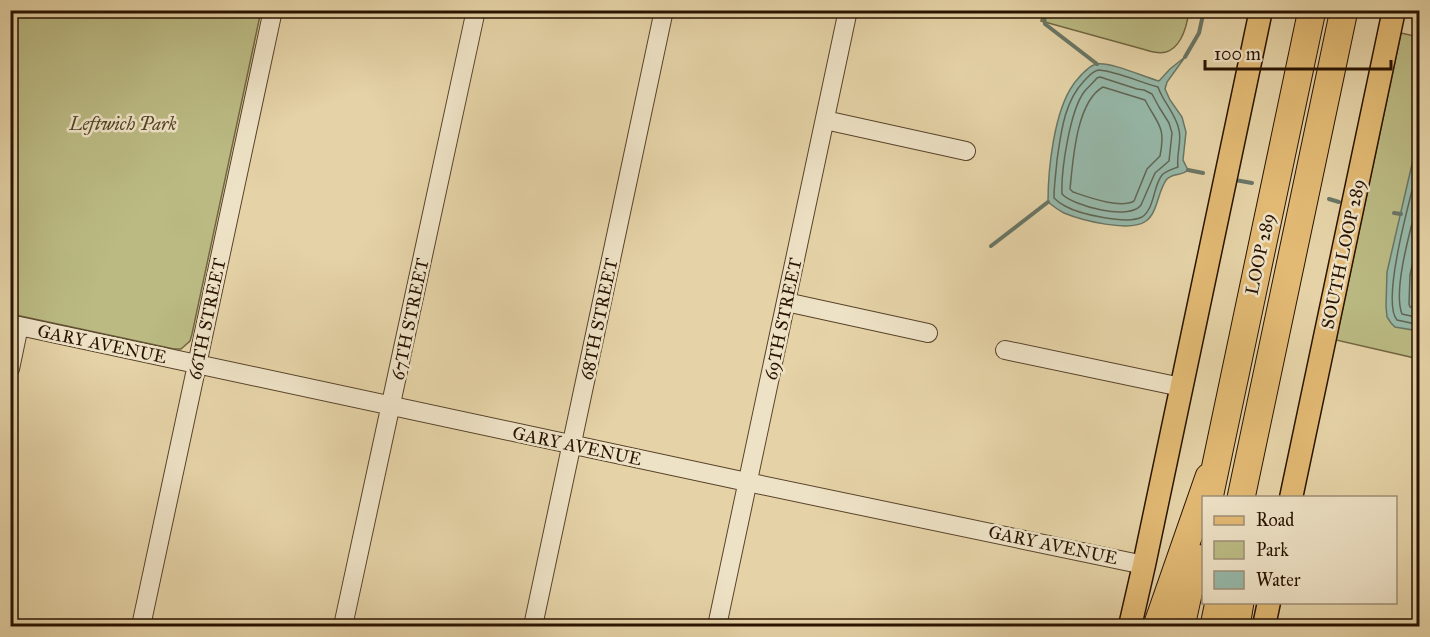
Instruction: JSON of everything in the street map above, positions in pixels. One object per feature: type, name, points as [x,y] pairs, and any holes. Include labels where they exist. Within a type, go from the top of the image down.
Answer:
[{"type":"highway","name":"LOOP 289","points":[[1209,496],[1312,10]]},
{"type":"highway","name":"LOOP 289","points":[[1241,496],[1344,10]]},
{"type":"highway","points":[[1255,496],[1297,234]]},
{"type":"highway","points":[[1202,496],[1219,447]]},
{"type":"highway","points":[[1157,627],[1202,496]]},
{"type":"highway","points":[[1181,627],[1202,526]]},
{"type":"highway","points":[[1214,627],[1219,604]]},
{"type":"highway","points":[[1236,627],[1240,604]]},
{"type":"main road","points":[[1130,627],[1261,10]]},
{"type":"main road","name":"SOUTH LOOP 289","points":[[1291,496],[1394,10]]},
{"type":"main road","points":[[1264,627],[1269,604]]},
{"type":"street","name":"66TH STREET","points":[[141,627],[273,10]]},
{"type":"street","name":"67TH STREET","points":[[343,627],[476,10]]},
{"type":"street","name":"68TH STREET","points":[[533,627],[664,10]]},
{"type":"street","name":"69TH STREET","points":[[717,627],[848,10]]},
{"type":"street","points":[[825,120],[966,150]]},
{"type":"street","points":[[786,302],[928,333]]},
{"type":"street","name":"GARY AVENUE","points":[[15,325],[1144,565]]},
{"type":"street","points":[[10,369],[15,325]]},
{"type":"street","points":[[1005,350],[1181,387]]},
{"type":"green space","name":"Leftwich Park","points":[[11,10],[261,11],[192,334],[190,341],[181,349],[11,314]]},
{"type":"green space","points":[[1044,10],[1189,11],[1180,41],[1172,49],[1161,53],[1041,21]]},
{"type":"green space","points":[[1401,33],[1419,37],[1419,359],[1336,340]]},
{"type":"water","points":[[1185,57],[1167,82],[1165,89],[1182,117],[1186,132],[1183,160],[1188,170],[1167,179],[1150,217],[1139,224],[1118,226],[1064,213],[1048,202],[1049,174],[1057,125],[1066,96],[1082,74],[1092,65],[1103,64],[1159,81]]},
{"type":"water","points":[[1419,134],[1419,331],[1395,327],[1387,317],[1386,306],[1387,272]]},
{"type":"waterway","points":[[1043,10],[1045,24],[1097,64]]},
{"type":"waterway","points":[[1185,57],[1199,33],[1204,10]]},
{"type":"waterway","points":[[1188,170],[1203,173]]},
{"type":"waterway","points":[[1235,180],[1252,183]]},
{"type":"waterway","points":[[1329,199],[1339,202]]},
{"type":"waterway","points":[[991,246],[1048,202]]},
{"type":"waterway","points":[[1394,213],[1401,214]]}]
